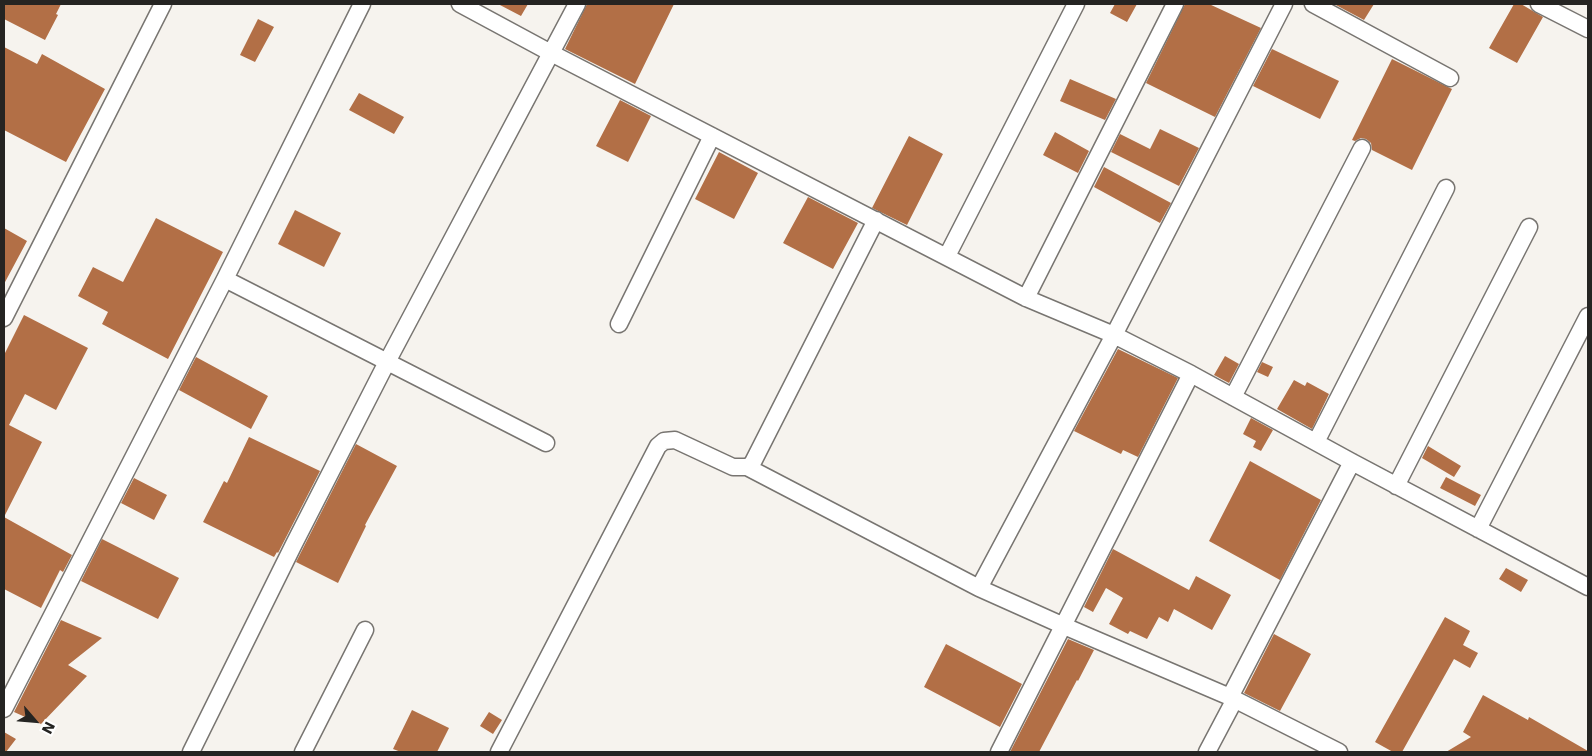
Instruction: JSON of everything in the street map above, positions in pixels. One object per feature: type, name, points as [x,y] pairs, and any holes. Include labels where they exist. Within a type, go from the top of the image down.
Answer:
[{"type":"lane","points":[[4,318],[163,4]]},
{"type":"lane","points":[[4,709],[225,279],[362,4]]},
{"type":"lane","points":[[190,752],[387,362],[577,4]]},
{"type":"lane","points":[[947,256],[1076,4]]},
{"type":"lane","points":[[1026,298],[1175,4]]},
{"type":"lane","points":[[979,588],[1114,335],[1284,4]]},
{"type":"lane","points":[[1313,4],[1450,78]]},
{"type":"lane","points":[[1540,4],[1588,29]]},
{"type":"lane","points":[[467,5],[551,53],[1026,298],[1114,335],[1191,374],[1396,486],[1588,587]]},
{"type":"lane","points":[[619,324],[712,136]]},
{"type":"lane","points":[[1232,396],[1362,148]]},
{"type":"lane","points":[[1316,442],[1446,188]]},
{"type":"lane","points":[[748,467],[756,458],[876,220]]},
{"type":"lane","points":[[1396,486],[1529,227]]},
{"type":"lane","points":[[225,279],[546,443]]},
{"type":"lane","points":[[1478,529],[1588,316]]},
{"type":"lane","points":[[999,752],[1191,374]]},
{"type":"lane","points":[[499,752],[658,446],[664,441],[675,440],[733,467],[748,467],[979,588],[1233,698],[1339,752]]},
{"type":"lane","points":[[1208,752],[1233,698],[1352,462]]},
{"type":"lane","points":[[304,752],[365,630]]},
{"type":"building","points":[[4,4],[61,4],[56,14],[58,15],[45,40],[4,19]]},
{"type":"building","points":[[498,4],[528,4],[521,16]]},
{"type":"building","points":[[587,4],[674,4],[635,84],[565,49]]},
{"type":"building","points":[[1115,4],[1137,4],[1127,22],[1110,13]]},
{"type":"building","points":[[1185,4],[1209,4],[1261,28],[1215,117],[1146,83]]},
{"type":"building","points":[[1334,4],[1374,4],[1364,20]]},
{"type":"building","points":[[1514,4],[1521,4],[1543,17],[1517,63],[1489,48]]},
{"type":"building","points":[[258,19],[274,27],[255,62],[240,55]]},
{"type":"building","points":[[4,47],[37,64],[42,54],[105,89],[66,162],[4,130]]},
{"type":"building","points":[[1272,49],[1339,81],[1320,119],[1253,86]]},
{"type":"building","points":[[1392,59],[1452,89],[1412,170],[1372,150],[1371,143],[1366,139],[1352,140]]},
{"type":"building","points":[[1070,79],[1116,99],[1105,120],[1060,101]]},
{"type":"building","points":[[359,93],[404,117],[394,134],[349,110]]},
{"type":"building","points":[[620,100],[651,116],[628,162],[596,146]]},
{"type":"building","points":[[1160,129],[1199,148],[1179,186],[1111,152],[1120,134],[1150,149]]},
{"type":"building","points":[[1055,132],[1089,151],[1078,173],[1043,155]]},
{"type":"building","points":[[909,136],[943,154],[907,225],[872,208]]},
{"type":"building","points":[[719,152],[758,173],[734,219],[695,199]]},
{"type":"building","points":[[1104,167],[1171,203],[1160,223],[1094,187]]},
{"type":"building","points":[[808,197],[858,223],[833,269],[783,243]]},
{"type":"building","points":[[295,210],[341,233],[324,267],[278,244]]},
{"type":"building","points":[[156,218],[223,252],[168,359],[102,324],[108,312],[78,296],[93,267],[123,282]]},
{"type":"building","points":[[4,228],[27,241],[4,284]]},
{"type":"building","points":[[24,315],[88,348],[56,410],[25,394],[9,425],[42,442],[4,517],[4,355]]},
{"type":"building","points":[[1118,349],[1178,378],[1138,457],[1123,450],[1121,454],[1074,431]]},
{"type":"building","points":[[1225,356],[1239,364],[1229,383],[1214,375]]},
{"type":"building","points":[[196,357],[268,396],[251,429],[179,390]]},
{"type":"building","points":[[1262,362],[1273,367],[1268,377],[1257,372]]},
{"type":"building","points":[[1294,380],[1305,386],[1307,382],[1329,394],[1312,429],[1277,409]]},
{"type":"building","points":[[1251,418],[1273,430],[1261,451],[1253,447],[1256,441],[1243,434]]},
{"type":"building","points":[[249,437],[320,471],[278,553],[274,557],[203,522],[224,481],[227,483]]},
{"type":"building","points":[[356,444],[397,466],[365,525],[338,583],[296,562]]},
{"type":"building","points":[[1428,446],[1461,466],[1454,477],[1422,458]]},
{"type":"building","points":[[1250,461],[1321,500],[1280,580],[1209,541]]},
{"type":"building","points":[[1446,477],[1481,495],[1475,506],[1440,488]]},
{"type":"building","points":[[134,478],[167,495],[154,520],[121,503]]},
{"type":"building","points":[[4,517],[72,555],[63,572],[60,570],[41,608],[4,589]]},
{"type":"building","points":[[102,539],[179,578],[158,619],[81,581]]},
{"type":"building","points":[[1113,549],[1189,590],[1196,576],[1231,595],[1212,630],[1174,609],[1168,622],[1159,617],[1147,639],[1130,631],[1128,634],[1109,624],[1123,598],[1106,588],[1093,612],[1084,607]]},
{"type":"building","points":[[1506,568],[1528,580],[1521,592],[1499,579]]},
{"type":"building","points":[[1445,617],[1470,631],[1463,645],[1478,653],[1470,668],[1454,659],[1402,752],[1393,752],[1375,742]]},
{"type":"building","points":[[61,620],[102,638],[68,665],[87,676],[41,724],[14,712]]},
{"type":"building","points":[[1274,634],[1311,654],[1280,711],[1244,693]]},
{"type":"building","points":[[1068,639],[1094,650],[1039,752],[1010,752]]},
{"type":"building","points":[[946,644],[1022,684],[1000,727],[924,687]]},
{"type":"building","points":[[1483,695],[1528,720],[1529,717],[1588,752],[1446,752],[1471,737],[1463,732]]},
{"type":"building","points":[[412,710],[449,728],[437,752],[401,752],[393,749]]},
{"type":"building","points":[[489,712],[502,720],[493,734],[480,726]]},
{"type":"building","points":[[4,732],[16,739],[6,752],[4,752]]}]
